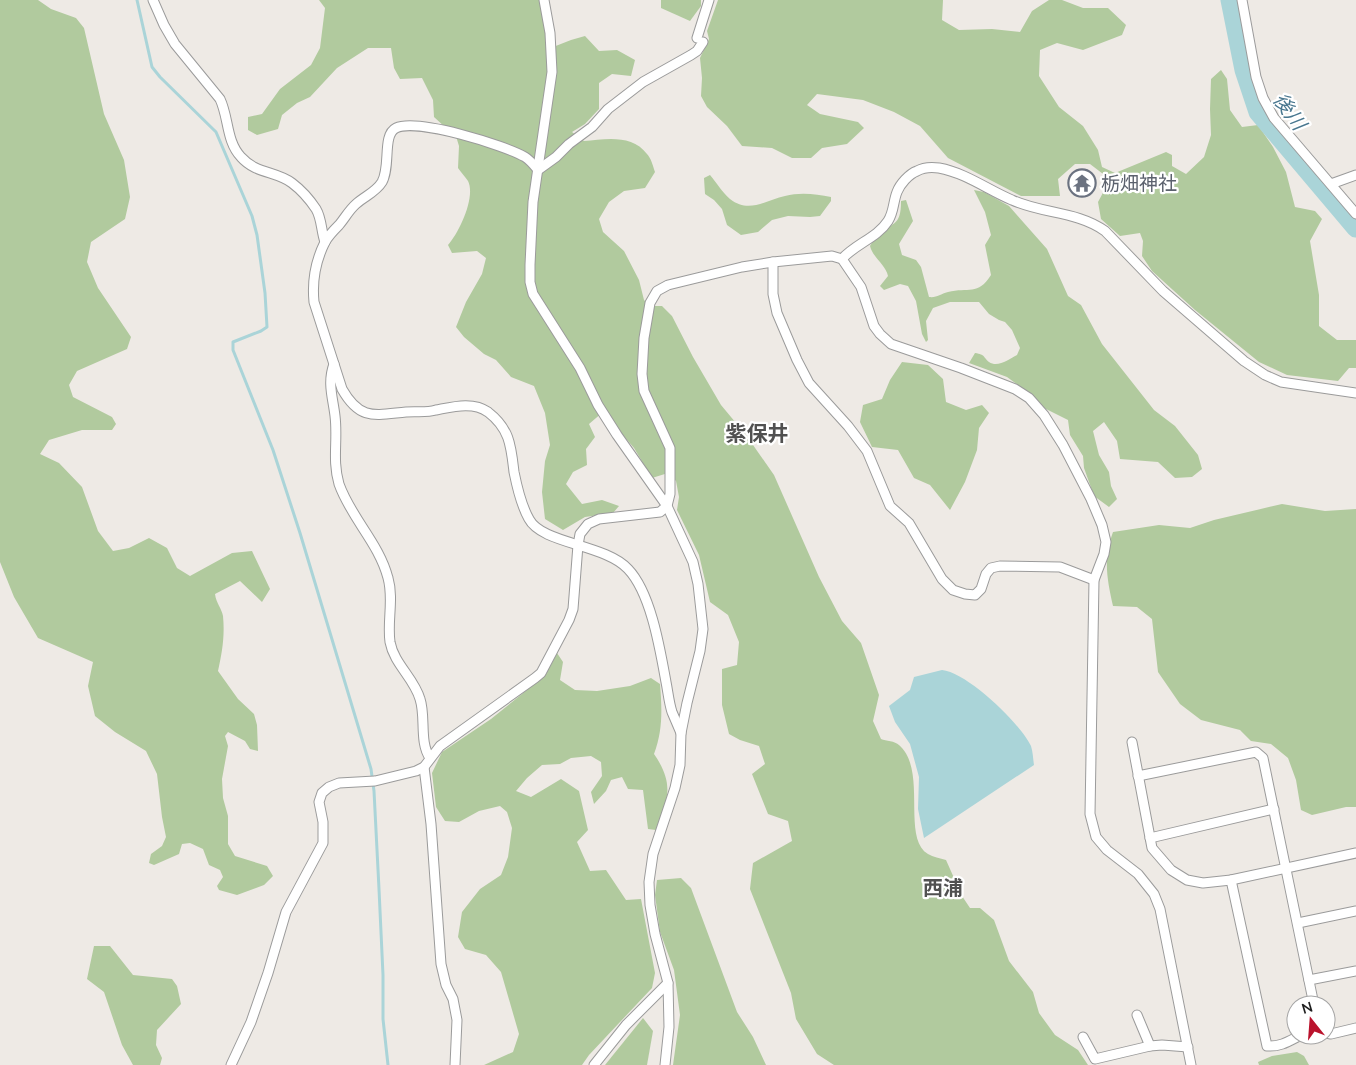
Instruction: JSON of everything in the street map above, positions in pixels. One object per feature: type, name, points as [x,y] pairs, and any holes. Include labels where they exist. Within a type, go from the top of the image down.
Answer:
[{"type":"street","points":[[153,0],[174,44],[220,99],[224,108],[229,134],[241,158],[263,172],[292,183],[315,208],[321,221],[325,242]]},
{"type":"street","points":[[544,0],[550,33],[552,72],[531,228],[530,282],[533,294],[580,368],[598,405],[667,506],[693,562],[698,584],[703,629],[700,651],[681,733],[680,765],[676,788],[653,854],[649,882],[655,934],[668,982],[669,1027],[665,1065]]},
{"type":"street","points":[[538,170],[556,158],[569,144],[592,127],[608,109],[643,82],[697,51],[709,0]]},
{"type":"street","points":[[1242,0],[1256,77],[1263,98],[1274,118],[1356,214]]},
{"type":"street","points":[[538,170],[526,158],[473,137],[422,128],[396,128],[388,137],[387,168],[378,188],[349,211],[325,242],[314,274],[314,302],[342,389],[349,401],[373,416],[404,412],[428,412],[458,406],[478,408],[487,412],[504,429],[508,436],[512,450],[514,473],[529,520],[538,529],[620,560],[640,584],[646,598],[672,711],[681,733]]},
{"type":"street","points":[[842,259],[848,252],[875,234],[886,223],[893,213],[897,192],[905,180],[915,171],[924,168],[938,168],[956,173],[990,188],[1012,201],[1079,217],[1093,223],[1105,231],[1163,291],[1215,337],[1244,361],[1266,375],[1281,382],[1356,393]]},
{"type":"street","points":[[1331,184],[1356,175]]},
{"type":"street","points":[[231,1065],[251,1022],[286,912],[323,843],[323,822],[319,802],[322,794],[329,787],[339,783],[372,781],[416,771],[424,767],[440,746],[541,672],[573,609],[580,534],[588,524],[599,519],[660,512],[667,506],[670,494],[670,448],[644,391],[642,374],[644,338],[650,302],[657,291],[668,285],[742,267],[832,256],[842,259],[861,288],[874,326],[891,344],[1015,388],[1029,398],[1044,415],[1063,445],[1091,499],[1102,525],[1106,542],[1104,554],[1094,580],[1090,814],[1096,837],[1107,850],[1138,874],[1154,894],[1160,910],[1191,1065]]},
{"type":"street","points":[[773,262],[773,294],[777,313],[809,383],[848,426],[866,451],[890,506],[908,523],[942,579],[953,590],[976,595],[982,589],[986,574],[991,568],[1000,566],[1060,567],[1094,580]]},
{"type":"street","points":[[334,364],[330,380],[336,426],[334,458],[336,470],[345,498],[369,536],[389,580],[390,643],[395,656],[420,700],[425,743],[427,754],[430,758]]},
{"type":"street","points":[[1132,742],[1152,848],[1171,870],[1187,880],[1203,883],[1231,880],[1356,853]]},
{"type":"street","points":[[1138,776],[1256,752],[1263,758],[1312,995]]},
{"type":"street","points":[[424,767],[431,824],[441,964],[446,985],[453,999],[457,1020],[455,1065]]},
{"type":"street","points":[[1150,838],[1274,809]]},
{"type":"street","points":[[1231,880],[1267,1046],[1276,1047],[1286,1043]]},
{"type":"street","points":[[1298,923],[1356,911]]},
{"type":"street","points":[[1309,980],[1356,971]]},
{"type":"street","points":[[594,1065],[626,1025],[668,982]]},
{"type":"street","points":[[1136,1015],[1150,1046]]},
{"type":"street","points":[[1336,1033],[1356,1028]]},
{"type":"street","points":[[1083,1037],[1095,1059],[1150,1046],[1188,1047]]},
{"type":"green space","points":[[0,0],[38,0],[51,9],[76,18],[84,28],[104,114],[124,160],[130,197],[125,219],[91,242],[87,262],[98,288],[131,337],[127,349],[77,371],[69,385],[73,397],[112,417],[116,424],[112,430],[82,430],[49,440],[40,454],[59,463],[82,487],[98,531],[113,551],[129,548],[149,538],[167,548],[177,568],[190,576],[232,553],[252,551],[270,589],[262,602],[240,581],[215,594],[224,623],[223,644],[218,671],[238,699],[254,714],[257,725],[258,751],[250,749],[245,741],[228,732],[225,736],[228,746],[222,779],[223,798],[228,816],[228,844],[235,856],[267,866],[273,876],[264,885],[237,895],[219,890],[217,886],[223,877],[220,870],[209,865],[203,849],[190,843],[182,844],[179,854],[154,865],[149,863],[151,854],[162,846],[166,837],[157,774],[146,751],[115,732],[95,716],[88,686],[93,662],[38,638],[14,597],[0,562]]},
{"type":"green space","points":[[319,0],[540,0],[548,49],[585,36],[599,51],[617,50],[635,60],[631,76],[612,74],[599,83],[599,109],[585,124],[572,132],[584,141],[618,139],[634,143],[641,148],[652,162],[655,172],[645,188],[624,191],[609,202],[599,219],[603,232],[624,251],[639,280],[644,300],[650,306],[662,306],[672,316],[721,405],[746,435],[774,475],[819,577],[842,621],[861,643],[879,695],[873,721],[881,739],[899,745],[907,756],[912,770],[916,834],[920,846],[928,854],[946,860],[962,896],[970,908],[980,908],[994,920],[1009,961],[1033,992],[1039,1013],[1055,1035],[1078,1050],[1088,1065],[834,1065],[817,1054],[796,1019],[791,993],[750,889],[753,863],[792,841],[788,821],[768,814],[752,774],[765,764],[759,746],[729,734],[722,705],[722,669],[737,665],[739,642],[728,615],[710,602],[699,555],[677,510],[679,497],[676,481],[668,473],[652,478],[634,448],[603,412],[589,424],[595,437],[586,449],[587,465],[573,472],[566,484],[582,504],[602,500],[619,506],[613,513],[585,517],[563,530],[545,519],[542,492],[545,461],[550,445],[545,413],[534,386],[511,377],[496,360],[484,354],[464,337],[456,327],[466,302],[482,274],[486,258],[477,251],[452,253],[448,245],[461,224],[470,196],[468,181],[458,168],[459,146],[455,133],[434,117],[433,100],[422,78],[400,79],[394,68],[391,48],[368,48],[337,68],[310,97],[297,103],[282,115],[278,129],[257,135],[248,130],[248,117],[262,114],[280,89],[311,65],[320,48],[325,8]]},
{"type":"green space","points":[[661,0],[701,0],[701,6],[690,21],[661,8]]},
{"type":"green space","points":[[718,0],[943,0],[942,20],[959,30],[992,29],[1020,32],[1032,11],[1049,0],[1062,0],[1083,8],[1108,8],[1126,25],[1122,35],[1083,50],[1057,43],[1040,50],[1039,76],[1059,107],[1083,126],[1098,150],[1102,167],[1115,173],[1166,152],[1172,155],[1172,166],[1186,174],[1204,157],[1211,135],[1211,79],[1221,70],[1227,79],[1230,110],[1242,127],[1258,125],[1273,147],[1286,172],[1295,207],[1315,211],[1322,219],[1310,241],[1319,295],[1319,326],[1337,340],[1356,340],[1356,368],[1349,368],[1338,381],[1287,375],[1259,362],[1195,310],[1152,271],[1142,256],[1143,241],[1140,233],[1120,236],[1101,219],[1098,202],[1105,189],[1107,177],[1090,164],[1075,164],[1058,179],[1060,196],[1021,196],[948,158],[920,126],[894,112],[863,100],[817,94],[807,105],[820,114],[858,122],[864,128],[847,144],[822,148],[811,158],[792,158],[772,148],[742,146],[727,126],[707,107],[701,96],[700,58],[709,39],[707,31]]},
{"type":"green space","points":[[710,175],[730,199],[744,205],[758,205],[796,194],[814,194],[831,197],[831,201],[820,216],[788,216],[772,220],[758,232],[741,235],[727,225],[722,209],[705,194],[704,178]]},
{"type":"green space","points":[[974,190],[984,192],[1009,206],[1047,249],[1068,296],[1081,305],[1102,344],[1154,410],[1175,426],[1198,455],[1202,469],[1192,477],[1175,478],[1158,462],[1120,459],[1117,441],[1104,422],[1093,431],[1099,455],[1109,472],[1111,486],[1117,499],[1109,507],[1094,496],[1084,468],[1083,456],[1070,435],[1068,420],[1044,408],[1007,377],[969,363],[975,353],[982,355],[992,364],[1003,362],[1017,355],[1020,348],[1012,330],[1005,322],[989,314],[979,302],[950,302],[933,308],[926,321],[928,340],[926,342],[922,334],[916,301],[908,286],[900,284],[884,290],[880,286],[888,276],[887,272],[870,246],[882,231],[895,223],[901,210],[901,201],[906,200],[913,221],[899,244],[902,255],[916,260],[921,267],[929,297],[955,291],[972,290],[986,282],[991,275],[985,245],[991,235],[985,212]]},
{"type":"green space","points":[[902,362],[928,365],[943,379],[946,402],[966,410],[982,405],[989,413],[979,428],[977,450],[965,482],[950,510],[930,485],[914,478],[898,450],[872,447],[860,422],[863,405],[882,399],[890,380]]},
{"type":"green space","points":[[1282,504],[1325,511],[1356,509],[1356,807],[1346,807],[1312,815],[1301,810],[1296,780],[1288,758],[1271,744],[1251,741],[1240,730],[1201,720],[1180,704],[1158,672],[1152,619],[1137,607],[1113,606],[1108,578],[1107,560],[1113,532],[1159,525],[1190,528],[1214,520]]},
{"type":"green space","points":[[557,653],[563,662],[560,680],[575,690],[597,691],[630,686],[651,678],[660,684],[661,719],[654,754],[665,774],[667,791],[664,809],[656,830],[648,829],[643,790],[628,789],[622,777],[611,780],[606,791],[594,804],[591,792],[602,776],[601,762],[591,756],[571,758],[560,764],[542,765],[516,791],[531,797],[561,779],[579,791],[588,830],[577,842],[590,871],[606,870],[626,900],[641,899],[655,973],[652,988],[589,1055],[582,1065],[484,1065],[513,1052],[519,1034],[501,972],[486,955],[465,949],[458,937],[462,912],[480,889],[501,875],[508,857],[512,828],[507,812],[500,806],[479,811],[459,822],[445,821],[436,807],[432,773],[442,752],[491,719],[546,674]]},
{"type":"green space","points":[[681,878],[691,888],[737,1012],[753,1037],[766,1065],[673,1065],[680,1015],[674,970],[660,932],[655,895],[657,880]]},
{"type":"green space","points":[[94,946],[110,946],[133,975],[172,979],[177,986],[181,1004],[157,1030],[156,1045],[162,1058],[160,1065],[133,1065],[122,1045],[104,992],[87,979]]},
{"type":"green space","points":[[643,1018],[653,1031],[647,1065],[605,1065]]},
{"type":"green space","points":[[1297,1052],[1304,1056],[1309,1065],[1259,1065],[1258,1062],[1272,1056]]},
{"type":"water","points":[[942,670],[953,673],[978,689],[1016,724],[1031,746],[1034,765],[924,838],[918,809],[919,777],[910,744],[895,722],[889,706],[910,690],[914,677]]},
{"type":"waterway","points":[[137,0],[152,67],[216,132],[252,216],[257,235],[265,293],[267,327],[233,342],[233,350],[273,450],[371,769],[374,791],[379,889],[383,1019],[388,1065]]},
{"type":"waterway","name":"後川","points":[[1230,0],[1244,70],[1258,112],[1356,228]]},
{"type":"place","name":"栃畑神社","points":[[1082,183]]},
{"type":"district","name":"紫保井","points":[[757,433]]},
{"type":"district","name":"西浦","points":[[943,887]]}]
